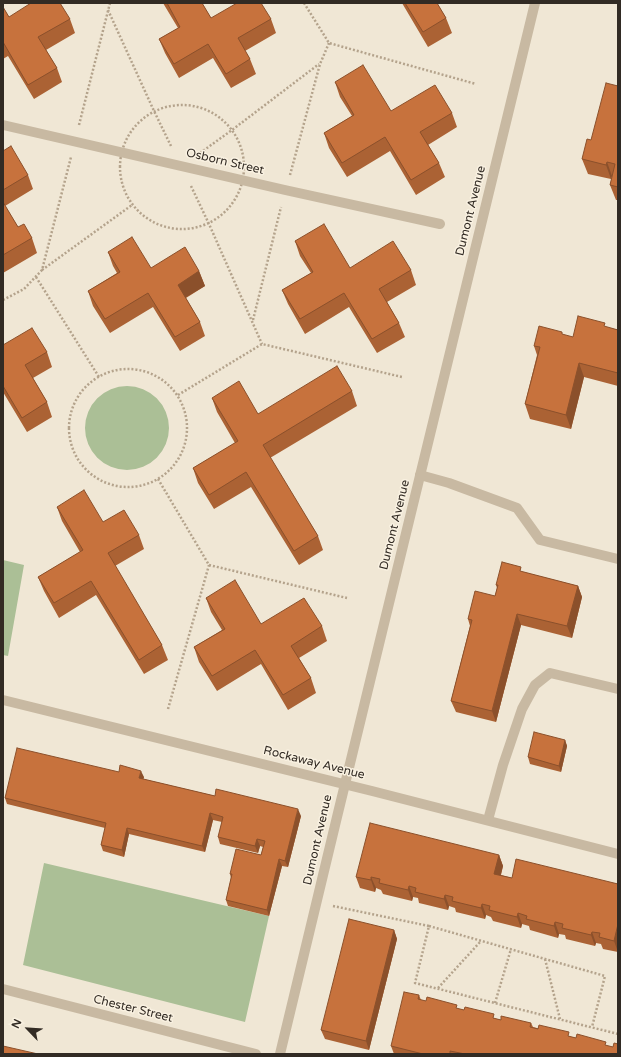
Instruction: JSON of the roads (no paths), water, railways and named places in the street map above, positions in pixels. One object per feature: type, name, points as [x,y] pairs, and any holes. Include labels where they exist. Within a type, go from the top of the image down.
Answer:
[{"type":"street","name":"Dumont Avenue","points":[[280,1054],[535,3]]},
{"type":"street","name":"Osborn Street","points":[[3,125],[440,224]]},
{"type":"street","points":[[420,475],[449,483],[517,508],[540,540],[618,559]]},
{"type":"street","points":[[488,820],[522,709],[535,685],[550,673],[618,689]]},
{"type":"street","name":"Rockaway Avenue","points":[[3,700],[345,784],[618,854]]},
{"type":"street","name":"Chester Street","points":[[3,989],[256,1054]]}]
